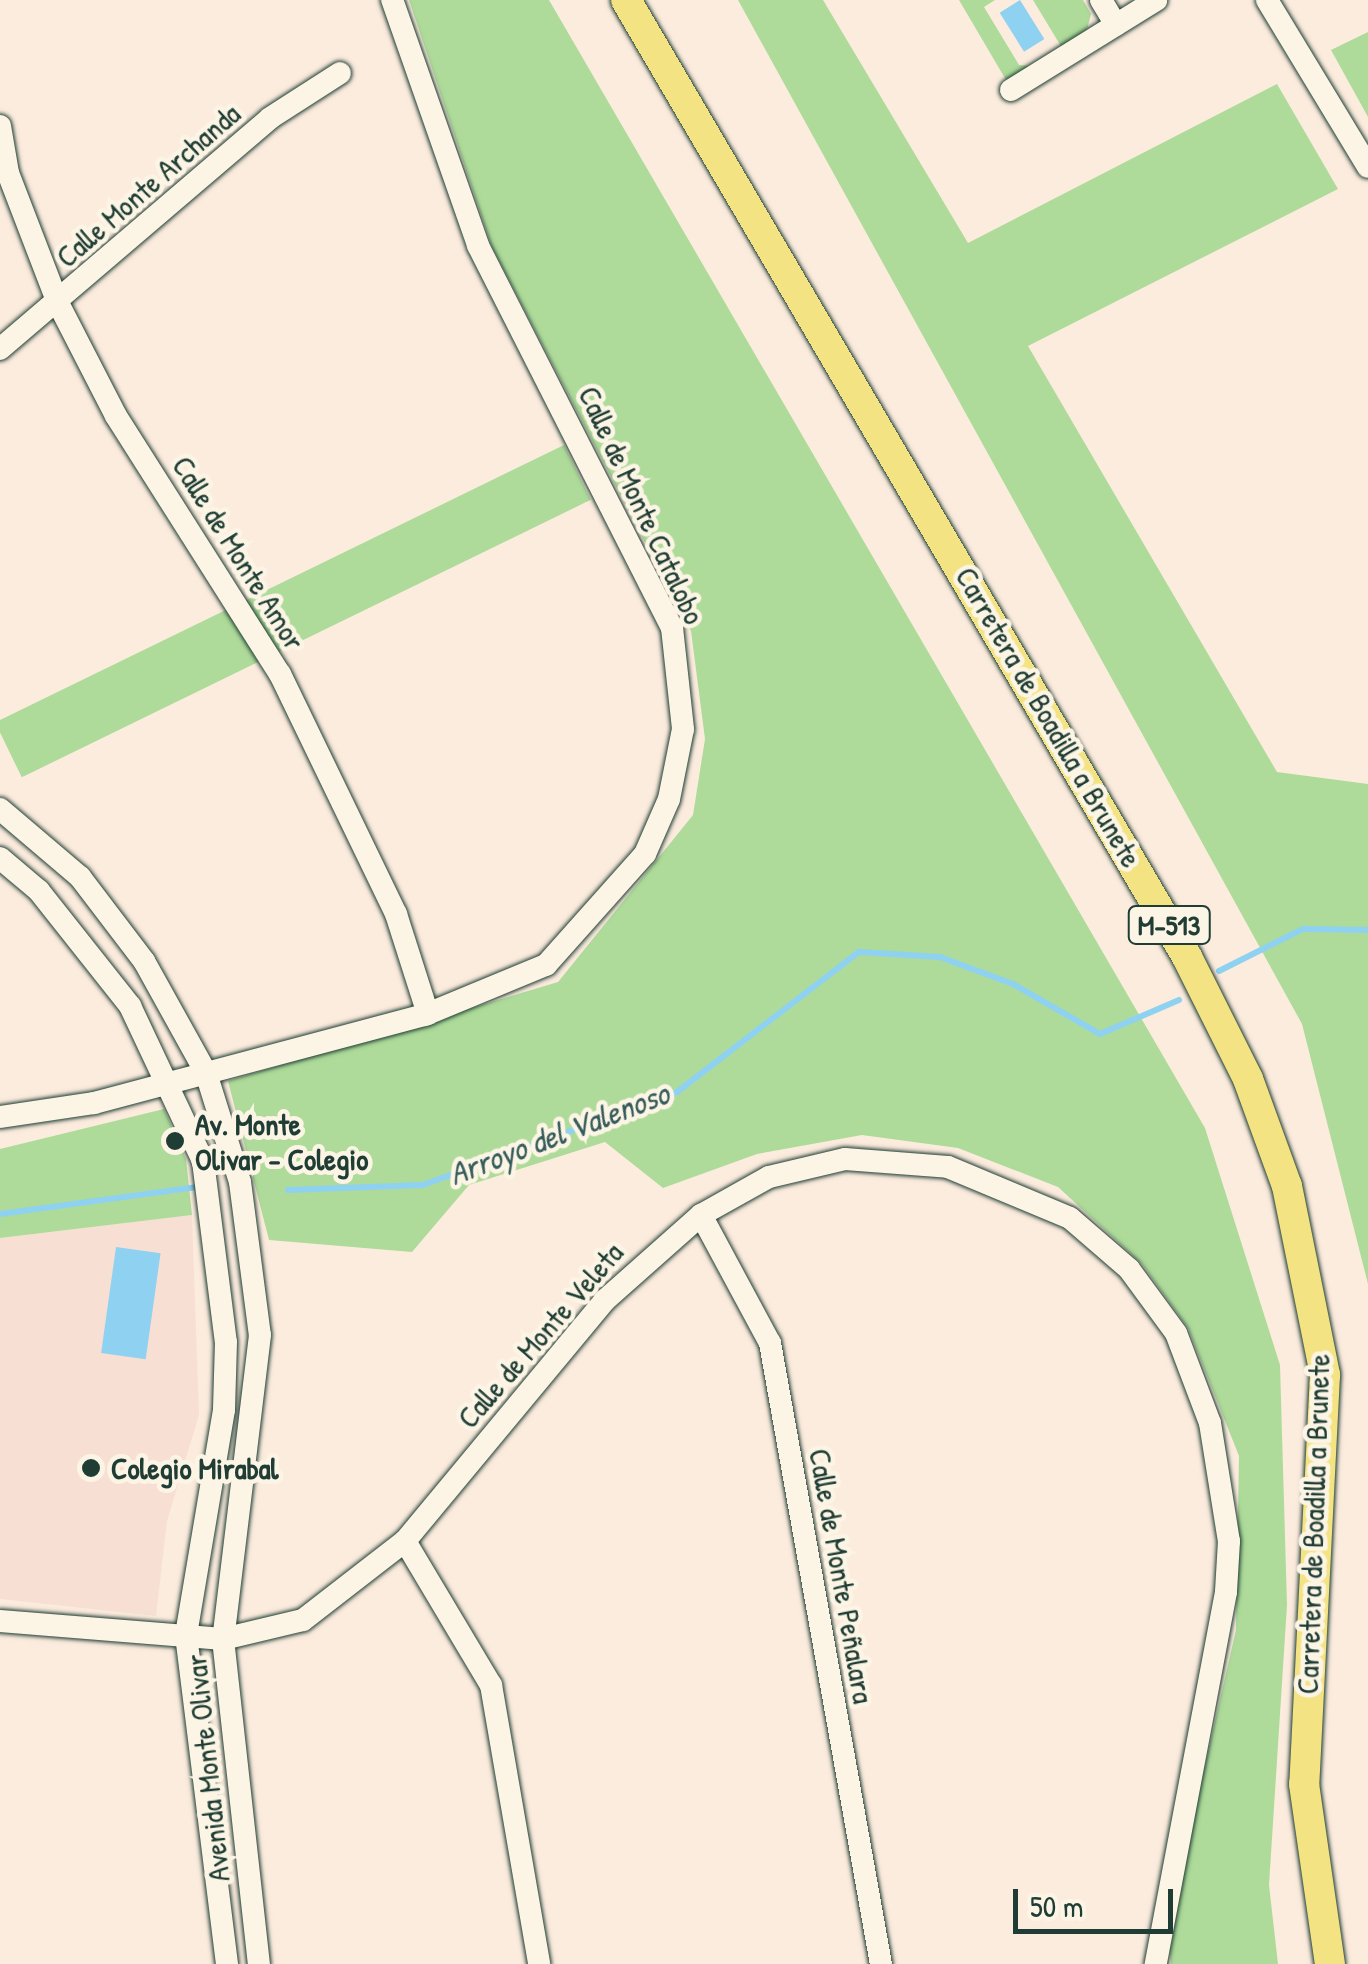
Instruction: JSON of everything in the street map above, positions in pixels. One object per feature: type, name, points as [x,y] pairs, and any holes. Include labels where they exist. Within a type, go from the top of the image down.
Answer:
[{"type":"main road","name":"Carretera de Boadilla a Brunete","points":[[626,0],[1178,940],[1248,1080],[1281,1168],[1316,1302],[1324,1375],[1304,1784],[1330,1964]]},
{"type":"street","name":"Calle de Monte Catalobo","points":[[0,1117],[206,1073],[428,1014],[546,965],[598,917],[646,854],[684,729],[672,628],[478,245],[392,0]]},
{"type":"street","points":[[1101,0],[1116,25]]},
{"type":"street","points":[[1011,90],[1156,0]]},
{"type":"street","points":[[1267,0],[1368,168]]},
{"type":"street","name":"Calle Monte Archanda","points":[[0,349],[270,118],[340,74]]},
{"type":"street","name":"Calle de Monte Amor","points":[[0,126],[8,174],[58,303],[116,416],[280,674],[396,914],[428,1014]]},
{"type":"street","name":"Avenida Monte Olivar","points":[[0,809],[80,876],[144,961],[206,1073],[240,1182],[260,1336],[223,1639],[259,1964]]},
{"type":"street","name":"Avenida Monte Olivar","points":[[0,858],[39,891],[130,1006],[202,1161],[226,1342],[224,1410],[186,1635],[227,1964]]},
{"type":"street","name":"Calle de Monte Veleta","points":[[0,1621],[223,1639],[303,1620],[405,1541],[604,1301],[701,1214],[768,1177],[845,1159],[948,1167],[1070,1218],[1129,1268],[1176,1333],[1210,1423],[1228,1541],[1216,1662],[1156,1964]]},
{"type":"street","name":"Calle de Monte Peñalara","points":[[701,1214],[770,1343],[882,1964]]},
{"type":"street","points":[[405,1541],[491,1685],[540,1964]]},
{"type":"shaded area","name":"Colegio Mirabal","points":[[192,1215],[199,1415],[167,1521],[156,1616],[0,1599],[0,1238]]},
{"type":"green space","points":[[409,0],[549,0],[1205,1128],[1280,1365],[1287,1605],[1269,1885],[1278,1964],[1171,1964],[1168,1927],[1236,1630],[1239,1456],[1188,1328],[1142,1264],[1058,1187],[958,1148],[862,1135],[757,1154],[663,1188],[605,1142],[469,1185],[412,1252],[269,1240],[228,1081],[558,982],[693,815],[705,739],[691,631],[492,247]]},
{"type":"green space","points":[[738,0],[823,0],[968,243],[1277,84],[1338,189],[1028,346],[1277,772],[1368,784],[1368,1284],[1302,1024]]},
{"type":"green space","points":[[959,0],[995,0],[984,7],[1019,65],[1030,66],[1006,80]]},
{"type":"green space","points":[[1033,0],[1083,0],[1091,14],[1086,34],[1062,48]]},
{"type":"green space","points":[[1368,32],[1368,117],[1331,50]]},
{"type":"green space","points":[[564,445],[591,500],[22,777],[0,733],[0,720]]},
{"type":"green space","points":[[164,1109],[186,1159],[192,1215],[0,1238],[0,1149]]},
{"type":"water","points":[[1020,0],[1044,39],[1024,52],[1000,13]]},
{"type":"water","points":[[116,1247],[161,1253],[146,1359],[101,1353]]},
{"type":"waterway","name":"Arroyo del Valenoso","points":[[1219,971],[1303,929],[1368,930]]},
{"type":"waterway","name":"Arroyo del Valenoso","points":[[288,1190],[423,1185],[677,1092],[859,952],[940,957],[1013,984],[1100,1034],[1179,1000]]},
{"type":"waterway","name":"Arroyo del Valenoso","points":[[0,1214],[196,1187]]},
{"type":"place","name":"Av. Monte Olivar - Colegio","points":[[175,1141]]},
{"type":"place","name":"Colegio Mirabal","points":[[91,1468]]}]
